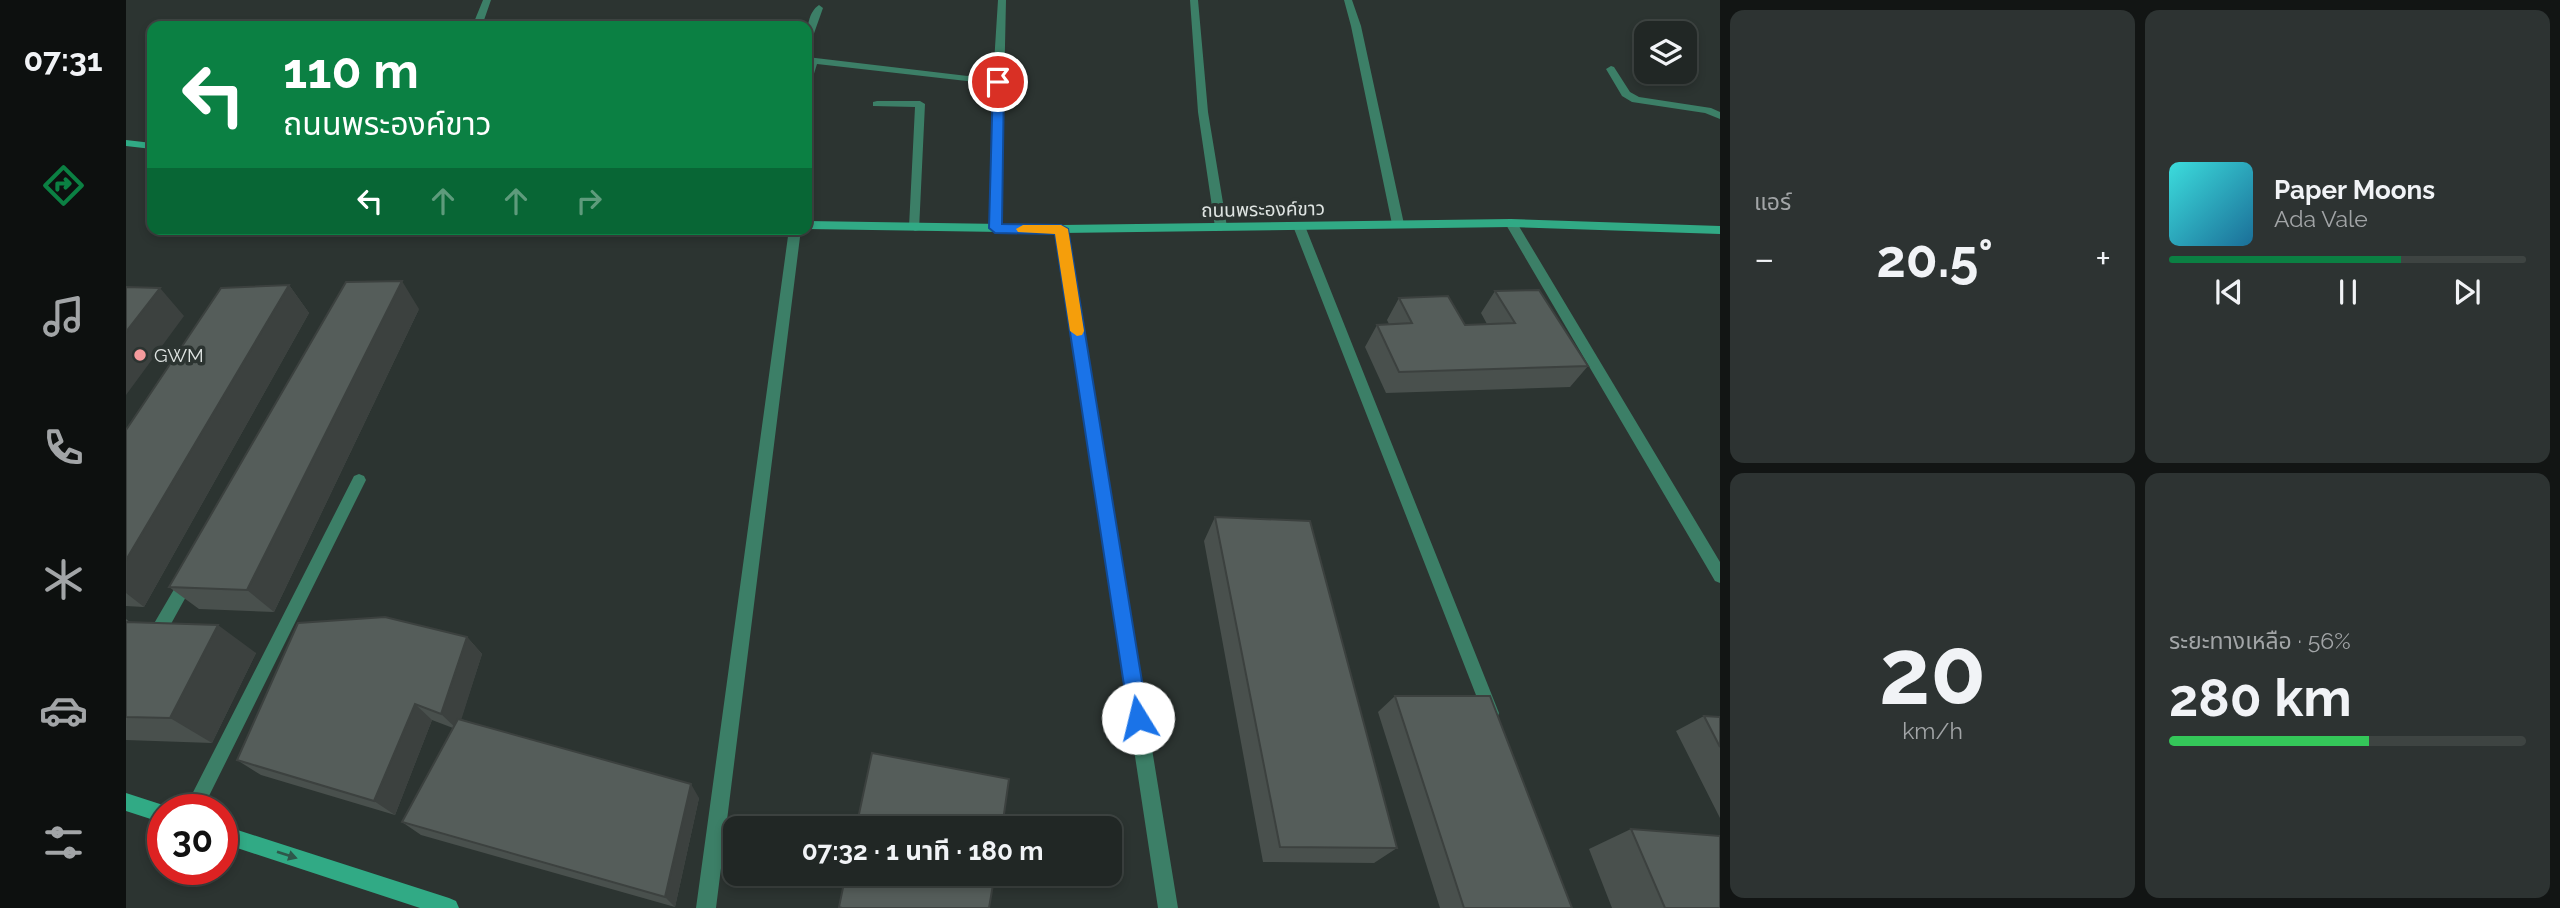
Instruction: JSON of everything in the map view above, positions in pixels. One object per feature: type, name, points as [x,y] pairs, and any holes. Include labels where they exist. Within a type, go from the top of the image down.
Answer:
[{"type":"street","points":[[479,21],[487,0]]},
{"type":"street","points":[[995,228],[1002,0]]},
{"type":"street","points":[[1194,0],[1203,112],[1221,227]]},
{"type":"street","points":[[1348,0],[1356,26],[1398,225]]},
{"type":"street","points":[[812,27],[820,8]]},
{"type":"street","points":[[812,61],[998,82]]},
{"type":"street","points":[[1611,69],[1626,94],[1636,100],[1707,110],[1720,116]]},
{"type":"street","points":[[877,104],[920,104],[915,227]]},
{"type":"street","points":[[126,143],[147,145]]},
{"type":"street","points":[[1511,223],[1720,576]]},
{"type":"street","name":"ถนนพระองค์ขาว","points":[[812,225],[1061,229],[1511,223],[1720,230]]},
{"type":"street","points":[[1299,226],[1497,728]]},
{"type":"street","points":[[1061,229],[1168,908]]},
{"type":"street","points":[[706,908],[794,235]]},
{"type":"street","points":[[200,794],[359,480]]},
{"type":"street","points":[[146,653],[193,570]]},
{"type":"street","points":[[126,802],[147,809]]},
{"type":"street","points":[[238,839],[449,908]]},
{"type":"building","points":[[402,281],[247,590],[169,587],[346,282]]},
{"type":"building","points":[[289,285],[126,560],[126,430],[221,288]]},
{"type":"building","points":[[126,287],[160,288],[126,332]]},
{"type":"building","points":[[1539,290],[1588,366],[1399,372],[1377,325],[1412,323],[1399,298],[1448,296],[1465,325],[1515,323],[1495,291]]},
{"type":"building","points":[[1215,517],[1310,521],[1397,848],[1280,847]]},
{"type":"building","points":[[385,617],[467,637],[441,714],[415,704],[374,801],[237,760],[298,623]]},
{"type":"building","points":[[126,622],[218,625],[170,718],[126,717]]},
{"type":"building","points":[[1395,696],[1490,696],[1572,908],[1464,908]]},
{"type":"building","points":[[1704,716],[1720,717],[1720,747]]},
{"type":"building","points":[[458,719],[691,784],[665,897],[402,822]]},
{"type":"building","points":[[872,753],[1009,779],[1004,816],[859,816]]},
{"type":"building","points":[[1631,829],[1720,836],[1720,908],[1665,908]]},
{"type":"building","points":[[843,886],[993,886],[989,908],[839,907]]},
{"type":"slow traffic","points":[[1023,229],[1061,229],[1077,331]]},
{"type":"place","name":"GWM","points":[[140,355]]},
{"type":"route","points":[[998,82],[995,228],[1061,229],[1138,718]]}]
